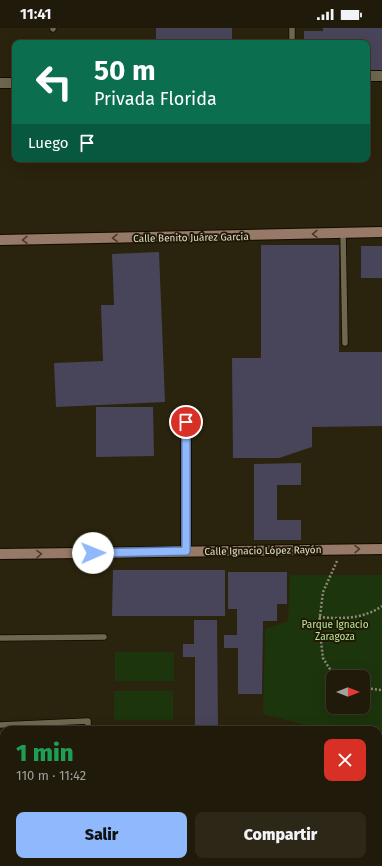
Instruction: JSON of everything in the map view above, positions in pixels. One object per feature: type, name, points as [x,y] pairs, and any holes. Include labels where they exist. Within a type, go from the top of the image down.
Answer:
[{"type":"main road","name":"Calle Benito Juárez Garcia","points":[[0,240],[382,232]]},
{"type":"main road","name":"Calle Ignacio López Rayón","points":[[0,554],[382,549]]},
{"type":"street","points":[[370,76],[382,76]]},
{"type":"street","points":[[0,83],[12,83]]},
{"type":"street","points":[[186,422],[186,551]]},
{"type":"lane","points":[[292,28],[292,40]]},
{"type":"lane","points":[[343,233],[345,343]]},
{"type":"lane","points":[[0,638],[104,637]]},
{"type":"lane","points":[[0,725],[88,721],[88,726]]},
{"type":"path","points":[[333,670],[323,658],[319,624],[323,592],[343,549]]},
{"type":"path","points":[[320,617],[337,619],[362,616],[375,611],[382,606]]},
{"type":"path","points":[[370,689],[382,690]]},
{"type":"green space","name":"Parque Ignacio Zaragoza","points":[[290,575],[382,575],[382,726],[310,726],[263,714],[265,629],[288,621]]},
{"type":"green space","points":[[115,652],[174,652],[174,681],[115,681]]},
{"type":"green space","points":[[114,691],[173,691],[173,720],[114,720]]},
{"type":"building","points":[[156,28],[232,28],[232,40],[156,40]]},
{"type":"building","points":[[323,28],[382,28],[382,70],[370,71],[370,40],[304,40],[304,31],[323,31]]},
{"type":"building","points":[[261,245],[339,245],[339,352],[382,352],[382,426],[312,427],[312,447],[279,458],[233,458],[232,358],[261,358]]},
{"type":"building","points":[[361,246],[382,246],[382,278],[361,278]]},
{"type":"building","points":[[159,252],[165,402],[56,407],[54,363],[103,361],[101,305],[114,305],[112,254]]},
{"type":"building","points":[[96,407],[153,407],[154,456],[96,457]]},
{"type":"building","points":[[301,463],[301,485],[277,485],[277,520],[301,520],[301,540],[254,540],[254,464]]},
{"type":"building","points":[[113,570],[225,570],[225,616],[112,616]]},
{"type":"building","points":[[228,572],[287,572],[287,604],[277,604],[277,621],[263,621],[262,694],[238,694],[238,648],[224,648],[224,635],[237,635],[237,609],[228,609]]},
{"type":"building","points":[[194,620],[217,620],[218,726],[195,726],[195,657],[183,657],[183,644],[194,644]]},
{"type":"route","points":[[93,553],[186,551],[186,422]]}]
